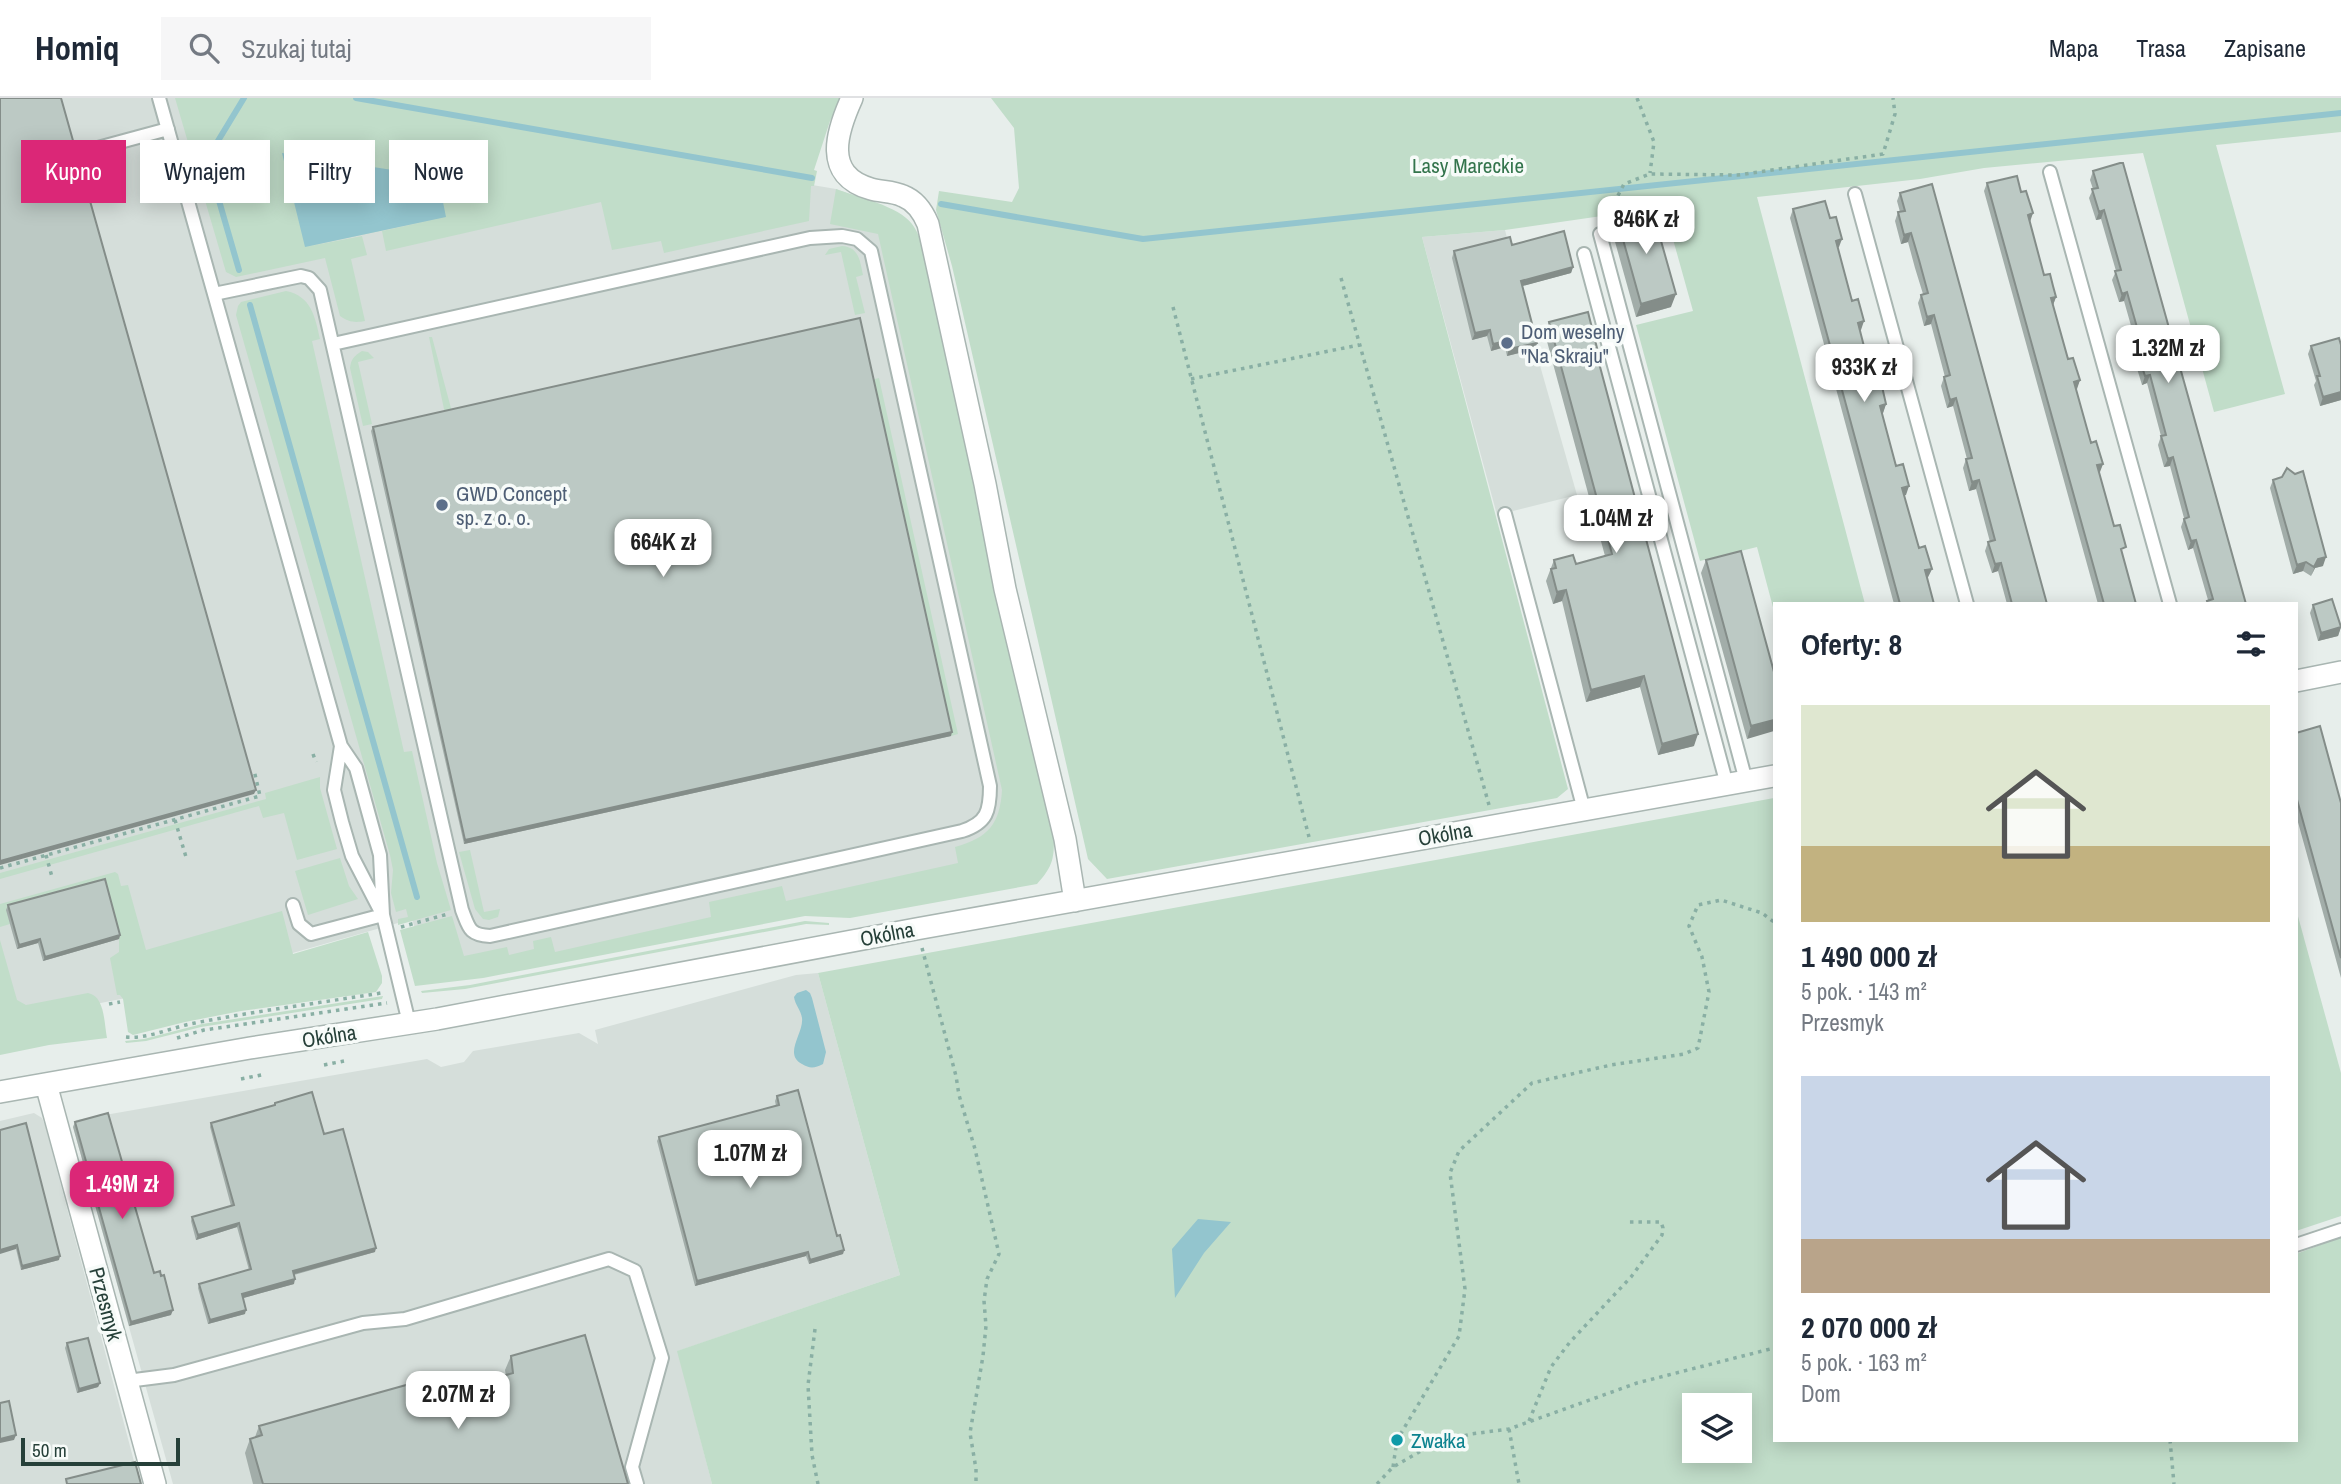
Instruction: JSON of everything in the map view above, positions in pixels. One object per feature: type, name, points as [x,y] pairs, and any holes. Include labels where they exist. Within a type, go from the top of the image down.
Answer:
[{"type":"street","points":[[852,98],[838,132],[838,158],[843,170],[854,182],[911,200],[929,224],[985,484],[1004,590],[1065,839],[1074,901]]},
{"type":"street","points":[[2298,681],[2341,672]]},
{"type":"street","name":"Okólna","points":[[0,1092],[409,1023],[916,929],[1773,776]]},
{"type":"street","name":"Przesmyk","points":[[46,1084],[155,1484]]},
{"type":"lane","points":[[159,98],[341,746],[356,768],[380,855],[383,915],[409,1023]]},
{"type":"lane","points":[[126,140],[168,129]]},
{"type":"lane","points":[[2050,172],[2169,602]]},
{"type":"lane","points":[[1855,194],[1966,602]]},
{"type":"lane","points":[[1601,234],[1736,783]]},
{"type":"lane","points":[[214,294],[301,276],[309,278],[320,290],[462,910],[470,931],[477,935],[490,936],[962,831],[975,827],[985,816],[990,803],[990,786],[871,251],[857,239],[842,236],[810,238],[333,344]]},
{"type":"lane","points":[[1584,254],[1736,783]]},
{"type":"lane","points":[[1505,514],[1584,810]]},
{"type":"lane","points":[[341,746],[334,790],[352,856],[383,915]]},
{"type":"lane","points":[[293,905],[299,925],[310,934],[383,915]]},
{"type":"lane","points":[[2298,1244],[2341,1230]]},
{"type":"lane","points":[[127,1381],[174,1376],[363,1323],[405,1319],[609,1259],[635,1271],[662,1358],[632,1467],[637,1484]]},
{"type":"path","points":[[1637,98],[1654,142],[1650,174]]},
{"type":"path","points":[[1614,203],[1624,184],[1650,174],[1738,175],[1883,154],[1895,114],[1893,98]]},
{"type":"path","points":[[1341,278],[1495,825]]},
{"type":"path","points":[[1173,307],[1314,858]]},
{"type":"path","points":[[1191,379],[1359,345]]},
{"type":"path","points":[[313,754],[316,762]]},
{"type":"path","points":[[0,868],[260,796],[254,769]]},
{"type":"path","points":[[175,820],[186,857]]},
{"type":"path","points":[[46,855],[52,877]]},
{"type":"path","points":[[1393,1467],[1396,1440],[1459,1336],[1465,1289],[1450,1173],[1459,1151],[1532,1083],[1611,1065],[1684,1054],[1698,1048],[1709,992],[1702,957],[1689,926],[1698,905],[1721,900],[1762,913],[1773,921]]},
{"type":"path","points":[[399,927],[462,910]]},
{"type":"path","points":[[916,929],[975,1149],[999,1254],[987,1279],[983,1356],[970,1433],[976,1484]]},
{"type":"path","points":[[127,1037],[143,1036],[228,1017],[381,993]]},
{"type":"path","points":[[109,1004],[120,1002]]},
{"type":"path","points":[[168,1040],[204,1030],[377,1004]]},
{"type":"path","points":[[324,1065],[344,1061]]},
{"type":"path","points":[[241,1079],[266,1074]]},
{"type":"path","points":[[1530,1421],[1551,1367],[1570,1342],[1631,1277],[1662,1235],[1661,1223],[1629,1222]]},
{"type":"path","points":[[816,1329],[808,1385],[812,1455],[818,1484]]},
{"type":"path","points":[[1377,1484],[1393,1467],[1433,1444],[1471,1434],[1509,1429],[1637,1383],[1773,1348]]},
{"type":"path","points":[[1509,1429],[1519,1484]]},
{"type":"path","points":[[2170,1442],[2174,1484]]},
{"type":"shaded area","points":[[0,98],[300,98],[836,189],[882,206],[1049,865],[430,976],[412,919],[156,992],[0,1023]]},
{"type":"shaded area","points":[[1505,230],[1577,495],[1497,515],[1422,237]]},
{"type":"shaded area","points":[[818,973],[900,1275],[678,1351],[712,1484],[173,1484],[73,1127],[76,1120],[427,1059],[441,1067],[464,1062],[473,1051],[579,1033],[598,1044],[595,1030],[796,975]]},
{"type":"shaded area","points":[[34,1113],[42,1118],[45,1125],[140,1484],[0,1484],[0,1121]]},
{"type":"green space","points":[[175,98],[842,98],[830,121],[814,170],[817,171],[814,186],[811,186],[809,221],[664,253],[661,241],[612,250],[601,202],[386,251],[382,231],[446,217],[305,247],[362,236],[367,255],[351,259],[365,321],[358,322],[340,316],[325,258],[236,277],[226,272],[206,203],[270,203],[270,140],[187,140]]},
{"type":"green space","name":"Lasy Mareckie","points":[[991,98],[2341,98],[2341,132],[2216,145],[2285,394],[2214,412],[2143,153],[1984,168],[1920,179],[1757,197],[1864,602],[1773,602],[1773,607],[1757,547],[1700,561],[1636,325],[1693,311],[1664,207],[1505,230],[1422,237],[1568,789],[1557,798],[1107,879],[1088,859],[952,266],[936,210],[939,191],[1012,202],[1019,188],[1014,128]]},
{"type":"green space","points":[[836,189],[898,212],[912,224],[922,244],[1004,628],[1054,834],[1053,855],[1047,872],[1037,884],[850,918],[805,916],[483,978],[415,986],[400,930],[452,916],[464,956],[507,947],[509,955],[534,949],[533,941],[551,937],[555,952],[711,917],[709,902],[782,886],[786,901],[958,863],[955,847],[984,834],[995,821],[1002,790],[878,234],[830,224]]},
{"type":"green space","points":[[842,246],[852,249],[860,260],[863,275],[856,277],[865,313],[855,315],[841,252],[825,255],[829,249]]},
{"type":"green space","points":[[286,291],[306,302],[316,322],[320,339],[312,341],[404,752],[412,751],[437,863],[451,910],[398,925],[398,919],[408,917],[406,909],[396,912],[391,893],[393,870],[390,855],[236,315],[241,302]]},
{"type":"green space","points":[[429,337],[432,337],[452,412],[445,414]]},
{"type":"green space","points":[[362,351],[368,352],[374,358],[358,362],[372,424],[363,426],[350,368],[353,358]]},
{"type":"green space","points":[[879,378],[958,734],[951,736],[871,380]]},
{"type":"green space","points":[[320,777],[320,788],[337,849],[297,860],[284,813],[263,818],[259,806],[0,879],[0,873],[266,799],[265,793]]},
{"type":"green space","points":[[1773,798],[1773,1442],[2298,1442],[2298,1253],[2341,1237],[2341,1484],[712,1484],[677,1351],[900,1275],[818,973]]},
{"type":"green space","points":[[470,850],[484,912],[500,909],[498,917],[483,919],[475,909],[459,852]]},
{"type":"green space","points":[[340,858],[349,886],[358,899],[308,915],[295,871]]},
{"type":"green space","points":[[115,872],[121,886],[128,885],[146,950],[282,911],[293,954],[368,932],[382,983],[376,992],[241,1011],[133,1035],[128,1032],[123,999],[117,995],[110,958],[119,952],[119,939],[103,880],[7,910],[10,924],[0,927],[0,904]]},
{"type":"green space","points":[[2298,916],[2341,1073],[2341,1216],[2298,1230]]},
{"type":"green space","points":[[805,921],[829,925],[806,924],[465,989],[421,991],[470,985]]},
{"type":"green space","points":[[0,940],[17,1000],[26,1005],[88,993],[94,995],[103,1011],[107,1038],[49,1045],[0,1055]]},
{"type":"green space","points":[[383,996],[382,999],[201,1027],[146,1041],[125,1041],[144,1039],[202,1024]]},
{"type":"water","points":[[375,167],[389,169],[389,203],[443,203],[446,217],[305,247],[294,203],[375,203]]},
{"type":"water","points":[[806,990],[812,998],[826,1052],[823,1064],[812,1067],[802,1064],[794,1055],[802,1018],[794,997]]},
{"type":"water","points":[[1198,1219],[1231,1222],[1204,1253],[1175,1298],[1172,1249]]},
{"type":"building","points":[[0,98],[61,98],[73,140],[21,140],[21,203],[91,203],[256,790],[0,861]]},
{"type":"building","points":[[2123,163],[2245,602],[2207,602],[2213,599],[2196,540],[2191,541],[2184,519],[2189,517],[2173,457],[2168,459],[2161,436],[2166,435],[2150,375],[2145,376],[2138,354],[2144,352],[2127,292],[2122,294],[2115,271],[2121,270],[2104,210],[2099,212],[2092,189],[2098,188],[2093,171]]},
{"type":"building","points":[[2017,176],[2021,192],[2026,191],[2033,213],[2028,215],[2044,275],[2050,274],[2056,297],[2051,298],[2068,359],[2073,358],[2080,380],[2074,382],[2091,443],[2096,441],[2103,464],[2097,465],[2114,526],[2120,525],[2126,547],[2121,549],[2135,602],[2103,602],[1987,183]]},
{"type":"building","points":[[1932,184],[2046,602],[2011,602],[2001,563],[1995,564],[1988,542],[1995,540],[1979,480],[1972,482],[1966,459],[1972,458],[1956,398],[1950,400],[1944,377],[1950,375],[1934,315],[1927,317],[1921,295],[1928,293],[1919,260],[1911,233],[1904,235],[1898,212],[1905,211],[1900,193]]},
{"type":"building","points":[[1825,201],[1830,218],[1836,217],[1842,239],[1836,241],[1852,301],[1858,299],[1864,321],[1858,323],[1874,383],[1881,382],[1886,404],[1880,406],[1896,466],[1903,464],[1909,486],[1902,488],[1919,548],[1925,546],[1932,569],[1925,570],[1933,602],[1899,602],[1793,209]]},
{"type":"building","points":[[1652,209],[1676,294],[1641,304],[1617,218]]},
{"type":"building","points":[[1564,231],[1573,267],[1521,281],[1537,343],[1509,349],[1507,341],[1493,344],[1490,330],[1475,333],[1454,251],[1510,237],[1512,245]]},
{"type":"building","points":[[1588,312],[1595,348],[1698,734],[1662,744],[1644,676],[1591,690],[1566,590],[1557,592],[1551,569],[1556,568],[1554,560],[1573,555],[1576,564],[1612,554],[1549,322]]},
{"type":"building","points":[[860,318],[952,732],[465,840],[373,427]]},
{"type":"building","points":[[2339,338],[2341,392],[2323,397],[2311,346]]},
{"type":"building","points":[[2287,468],[2295,474],[2303,471],[2326,557],[2318,559],[2314,567],[2306,562],[2297,565],[2273,480],[2282,477]]},
{"type":"building","points":[[1741,551],[1773,668],[1773,720],[1751,726],[1706,560]]},
{"type":"building","points":[[2332,599],[2341,627],[2321,633],[2313,605]]},
{"type":"building","points":[[2320,726],[2341,803],[2341,958],[2298,803],[2298,732]]},
{"type":"building","points":[[105,879],[120,935],[45,957],[40,939],[19,945],[8,905]]},
{"type":"building","points":[[798,1090],[837,1236],[840,1235],[844,1250],[810,1260],[808,1252],[697,1281],[659,1137],[779,1105],[777,1096]]},
{"type":"building","points":[[312,1092],[324,1134],[343,1129],[376,1248],[293,1271],[295,1279],[242,1294],[246,1310],[210,1320],[199,1284],[251,1269],[239,1223],[198,1235],[192,1217],[234,1205],[211,1123]]},
{"type":"building","points":[[108,1113],[154,1273],[160,1271],[161,1276],[164,1275],[173,1310],[131,1322],[75,1122]]},
{"type":"building","points":[[26,1123],[60,1256],[22,1266],[17,1245],[0,1250],[0,1130]]},
{"type":"building","points":[[585,1335],[628,1484],[263,1484],[250,1439],[262,1435],[259,1426],[442,1375],[447,1392],[513,1373],[511,1356]]},
{"type":"building","points":[[88,1338],[100,1383],[79,1389],[67,1343]]},
{"type":"building","points":[[9,1401],[16,1435],[0,1439],[0,1403]]},
{"type":"building","points":[[135,1462],[141,1484],[67,1484],[66,1479]]},
{"type":"waterway","points":[[239,270],[207,159],[244,98]]},
{"type":"waterway","points":[[356,98],[812,178]]},
{"type":"waterway","points":[[941,204],[1143,239],[2341,113]]},
{"type":"waterway","points":[[250,305],[417,897]]},
{"type":"place","name":"Dom weselny \"Na Skraju\"","points":[[1507,343]]},
{"type":"place","name":"GWD Concept sp. z o. o.","points":[[442,505]]},
{"type":"place","name":"Zwałka","points":[[1397,1440]]}]
